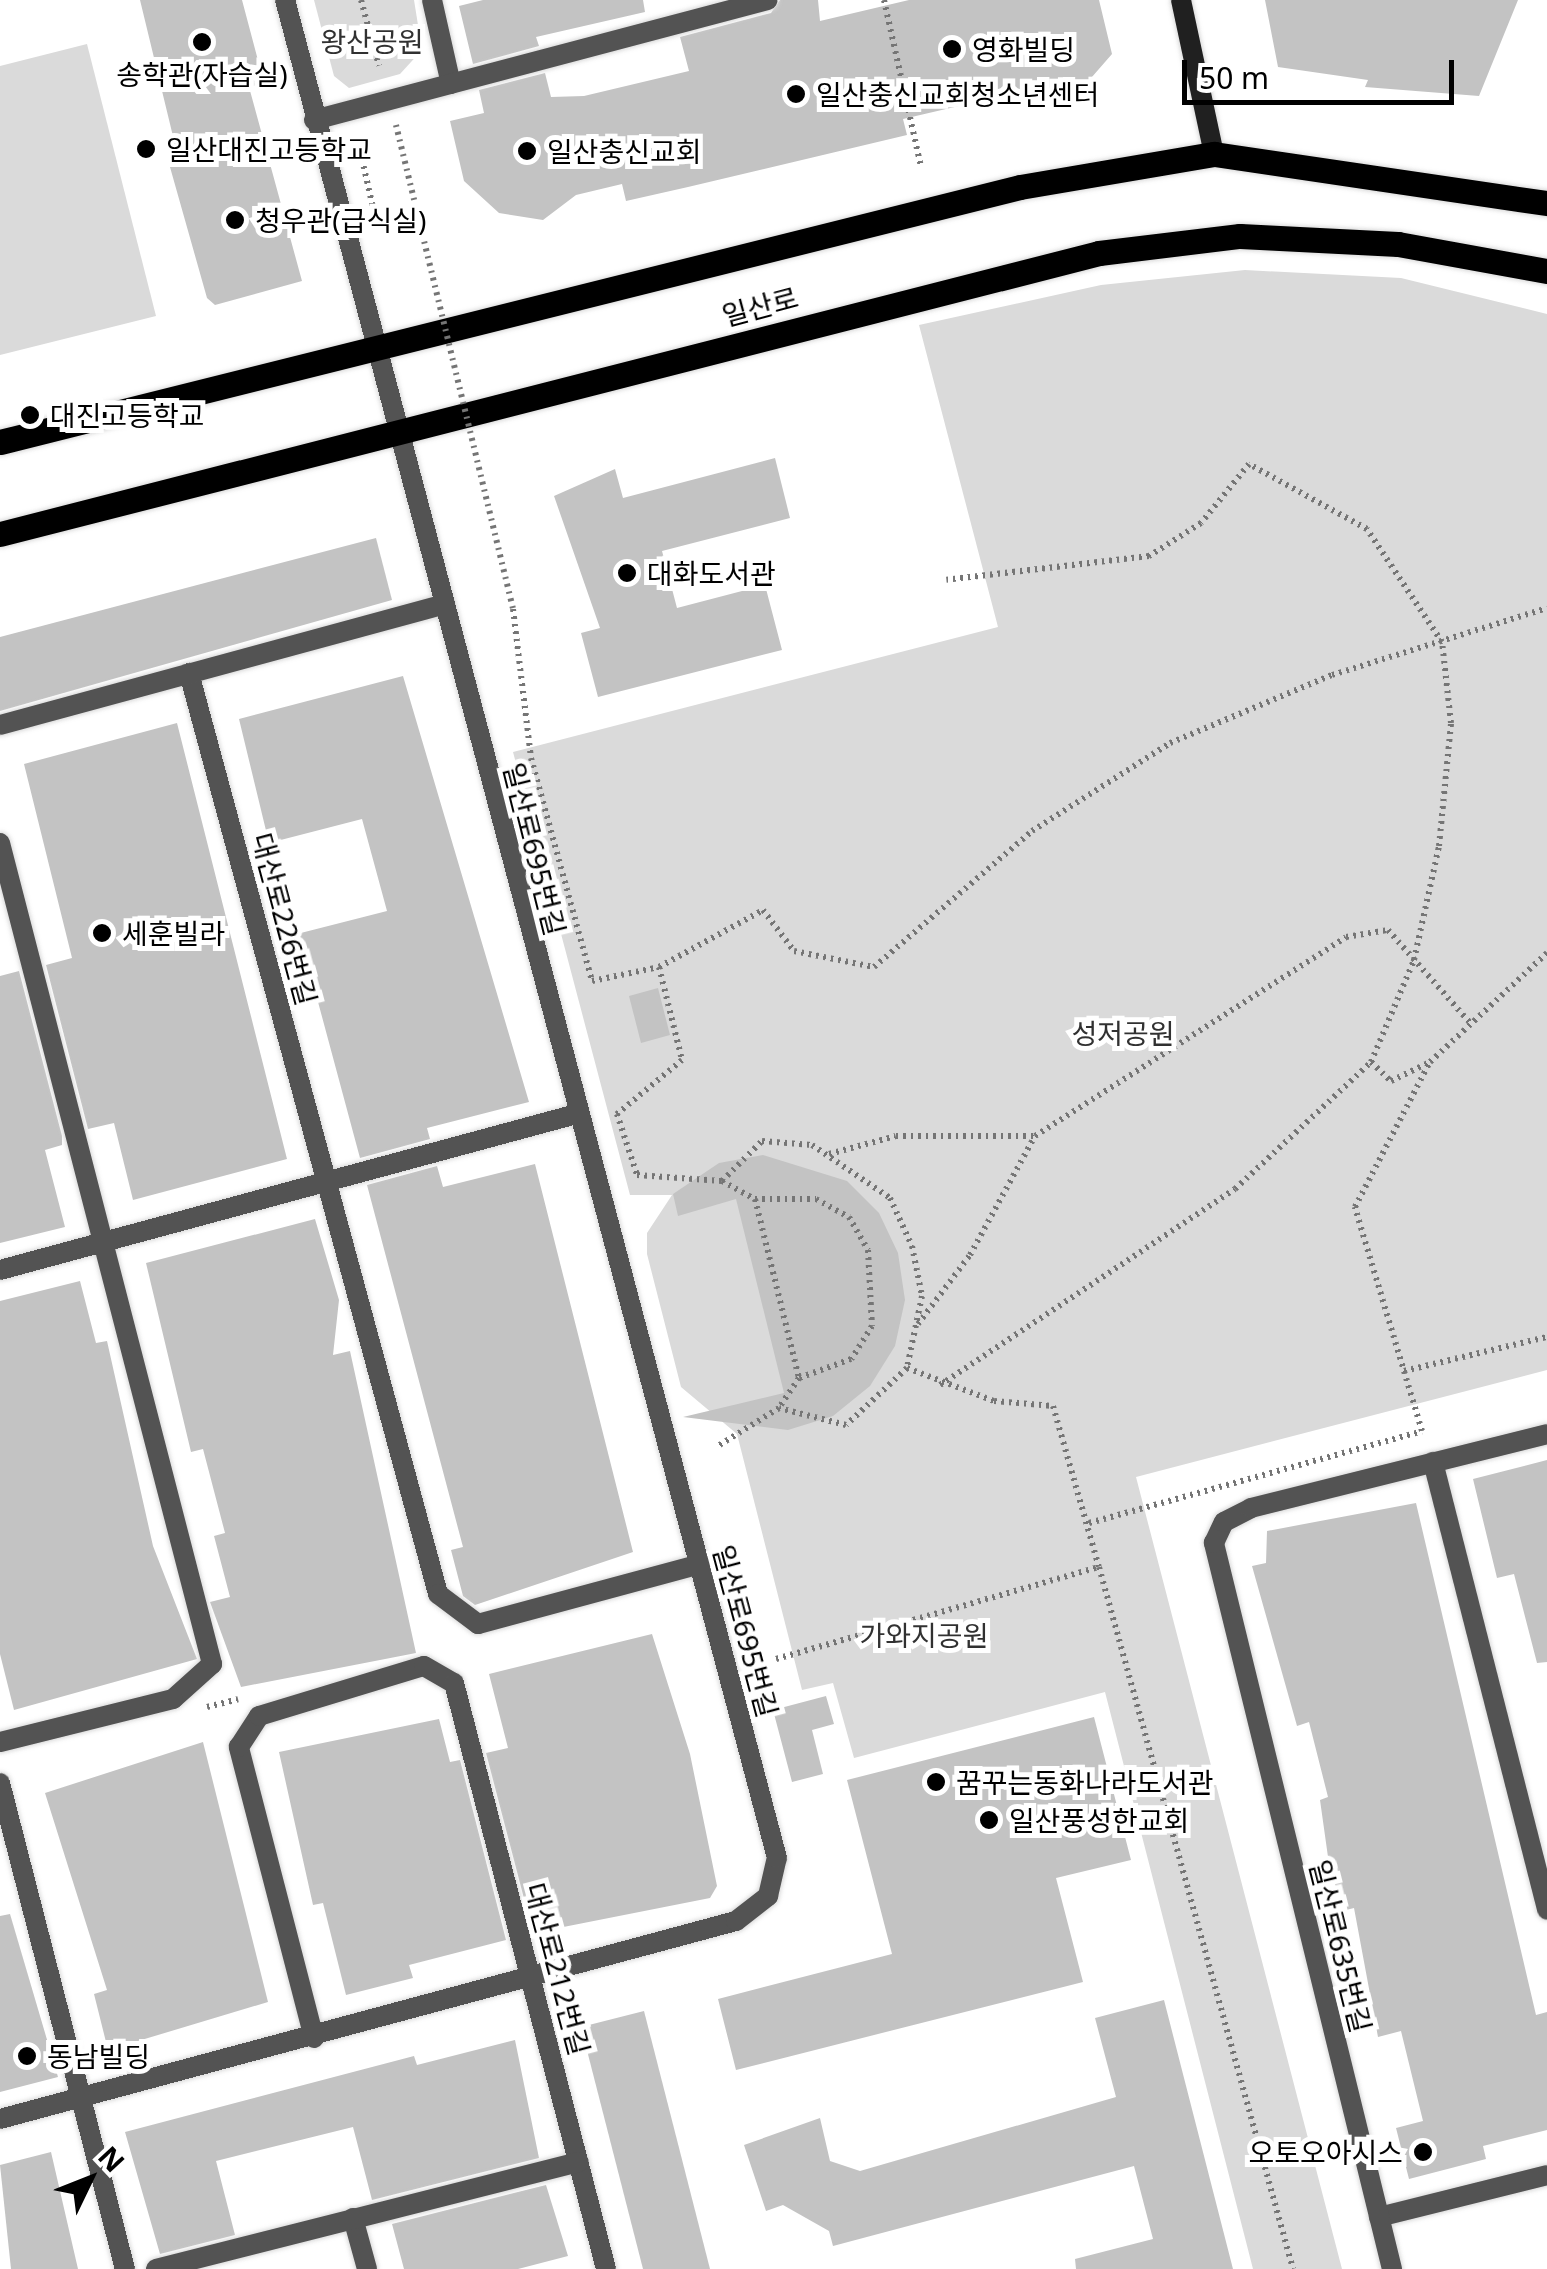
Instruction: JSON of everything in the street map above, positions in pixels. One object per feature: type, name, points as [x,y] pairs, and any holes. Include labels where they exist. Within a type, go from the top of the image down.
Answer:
[{"type":"main road","name":"일산로","points":[[0,442],[1020,187],[1214,154],[1547,203]]},
{"type":"main road","name":"일산로","points":[[0,534],[1099,253],[1240,236],[1398,244],[1547,272]]},
{"type":"street","name":"일산로695번길","points":[[0,2119],[314,2038],[531,1971],[736,1921],[768,1896],[777,1858],[701,1564],[574,1115],[445,604],[285,0]]},
{"type":"street","points":[[432,0],[451,84]]},
{"type":"street","points":[[314,120],[767,0]]},
{"type":"street","points":[[1181,0],[1214,154]]},
{"type":"street","points":[[0,724],[445,604]]},
{"type":"street","name":"대산로226번길","points":[[189,673],[438,1594],[478,1624],[701,1564]]},
{"type":"street","points":[[0,843],[110,1240],[212,1664],[174,1699],[0,1742]]},
{"type":"street","points":[[0,1270],[574,1115]]},
{"type":"street","points":[[1547,1434],[1433,1462],[1547,1910]]},
{"type":"street","name":"일산로635번길","points":[[1392,2269],[1214,1543],[1224,1522],[1433,1462]]},
{"type":"street","name":"대산로212번길","points":[[314,2038],[239,1747],[259,1716],[424,1666],[454,1683],[606,2269]]},
{"type":"street","points":[[0,1783],[125,2269]]},
{"type":"street","points":[[156,2269],[579,2162]]},
{"type":"street","points":[[1379,2217],[1547,2175]]},
{"type":"street","points":[[354,2218],[367,2269]]},
{"type":"path","points":[[361,0],[379,66]]},
{"type":"path","points":[[884,0],[921,167]]},
{"type":"path","points":[[383,129],[396,125],[468,417],[513,609],[532,758],[592,981],[659,968],[763,910],[794,951],[874,967],[1032,831],[1170,743],[1332,675],[1547,608]]},
{"type":"path","points":[[370,133],[356,137],[378,228]]},
{"type":"path","points":[[940,1385],[1236,1188],[1371,1062],[1414,960],[1452,723],[1442,642],[1368,529],[1249,464],[1202,523],[1149,556],[946,580]]},
{"type":"path","points":[[918,1324],[970,1255],[1035,1136],[1346,937],[1388,930],[1472,1025]]},
{"type":"path","points":[[1371,1062],[1390,1081],[1430,1062],[1547,953]]},
{"type":"path","points":[[659,968],[682,1060],[617,1114],[637,1175],[722,1181],[754,1199],[816,1199],[849,1217],[868,1250],[872,1326],[851,1359],[799,1378],[779,1408],[718,1446]]},
{"type":"path","points":[[1089,1522],[1422,1431],[1354,1207],[1430,1062]]},
{"type":"path","points":[[828,1154],[896,1136],[1035,1136]]},
{"type":"path","points":[[722,1181],[762,1142],[828,1154],[890,1198],[912,1246],[918,1324],[908,1368],[846,1425],[779,1408]]},
{"type":"path","points":[[754,1199],[799,1378]]},
{"type":"path","points":[[1404,1371],[1547,1337]]},
{"type":"path","points":[[908,1368],[940,1385],[1053,1406],[1089,1522],[1293,2269]]},
{"type":"path","points":[[776,1660],[1099,1567]]},
{"type":"green space","name":"왕산공원","points":[[314,0],[414,0],[422,50],[400,74],[349,88],[334,76]]},
{"type":"green space","points":[[87,44],[156,316],[0,355],[0,66]]},
{"type":"green space","name":"성저공원","points":[[1245,270],[1401,278],[1547,314],[1547,1370],[1136,1477],[1342,2269],[1253,2269],[1105,1692],[854,1758],[833,1683],[802,1690],[737,1434],[681,1387],[647,1254],[647,1233],[672,1195],[630,1195],[513,752],[998,627],[919,325],[1101,285]]},
{"type":"building","points":[[140,0],[242,0],[264,83],[249,87],[302,281],[215,305],[207,298],[168,160],[178,157]]},
{"type":"building","points":[[483,0],[643,0],[645,12],[536,37],[539,46],[473,64],[459,6]]},
{"type":"building","points":[[780,0],[818,0],[820,21],[909,0],[1099,0],[1112,54],[1078,93],[1043,109],[1024,112],[1019,92],[903,119],[907,135],[688,187],[626,201],[622,184],[576,195],[543,220],[499,213],[464,181],[450,121],[484,113],[479,90],[545,73],[551,97],[584,96],[689,71],[680,37],[771,13]]},
{"type":"building","points":[[1265,0],[1518,0],[1479,96],[1365,87],[1368,80],[1278,67]]},
{"type":"building","name":"대화도서관","points":[[775,458],[790,518],[662,551],[677,608],[765,585],[782,650],[598,697],[581,633],[600,628],[554,496],[615,469],[623,498]]},
{"type":"building","points":[[376,538],[392,600],[0,711],[0,637]]},
{"type":"building","points":[[403,676],[529,1102],[427,1128],[430,1139],[360,1158],[314,987],[303,990],[289,936],[387,911],[362,819],[269,843],[239,719]]},
{"type":"building","points":[[177,723],[287,1159],[133,1200],[114,1123],[88,1129],[46,965],[72,958],[24,764]]},
{"type":"building","points":[[19,971],[62,1136],[62,1145],[45,1150],[65,1227],[0,1243],[0,976]]},
{"type":"building","points":[[658,988],[670,1035],[641,1043],[629,996]]},
{"type":"building","points":[[763,1155],[847,1181],[879,1213],[898,1253],[905,1300],[895,1346],[870,1386],[833,1416],[788,1430],[683,1417],[784,1393],[736,1199],[678,1216],[673,1194],[719,1163]]},
{"type":"building","points":[[535,1164],[633,1552],[475,1605],[463,1596],[451,1550],[463,1547],[367,1185],[437,1166],[443,1187]]},
{"type":"building","points":[[315,1219],[339,1300],[333,1355],[350,1351],[416,1653],[241,1687],[210,1602],[230,1597],[214,1536],[225,1533],[203,1449],[191,1452],[146,1263]]},
{"type":"building","points":[[80,1281],[96,1343],[107,1341],[153,1546],[197,1659],[14,1710],[0,1654],[0,1301]]},
{"type":"building","points":[[1547,1460],[1547,1662],[1537,1663],[1514,1574],[1497,1578],[1473,1479]]},
{"type":"building","points":[[1416,1503],[1536,2015],[1547,2012],[1547,2130],[1483,2146],[1486,2159],[1409,2179],[1396,2128],[1423,2121],[1401,2031],[1378,2037],[1354,1908],[1342,1911],[1328,1857],[1320,1800],[1328,1797],[1309,1722],[1297,1726],[1252,1566],[1266,1563],[1267,1531]]},
{"type":"building","points":[[652,1634],[690,1754],[717,1886],[710,1898],[533,1933],[486,1753],[508,1748],[489,1674]]},
{"type":"building","points":[[826,1696],[834,1724],[812,1730],[823,1774],[792,1782],[773,1710]]},
{"type":"building","points":[[1094,1717],[1131,1860],[1056,1878],[1083,1982],[736,2070],[718,1999],[892,1954],[847,1780]]},
{"type":"building","points":[[439,1719],[450,1762],[460,1760],[506,1940],[409,1965],[413,1978],[346,1995],[323,1903],[313,1905],[279,1752]]},
{"type":"building","points":[[203,1742],[268,2002],[108,2050],[94,1994],[107,1990],[45,1793]]},
{"type":"building","points":[[10,1914],[58,2077],[0,2092],[0,1916]]},
{"type":"building","points":[[1164,2000],[1233,2269],[1076,2269],[1075,2259],[1153,2239],[1134,2166],[833,2246],[829,2231],[783,2205],[766,2211],[744,2145],[820,2118],[830,2161],[860,2171],[1116,2097],[1095,2018]]},
{"type":"building","points":[[644,2011],[710,2269],[643,2269],[581,2027]]},
{"type":"building","points":[[515,2040],[539,2158],[372,2200],[353,2127],[216,2161],[235,2235],[160,2254],[125,2132],[414,2056],[417,2065]]},
{"type":"building","points":[[51,2152],[78,2269],[11,2269],[0,2165]]},
{"type":"building","points":[[546,2185],[568,2256],[518,2269],[404,2269],[392,2224]]},
{"type":"place","name":"송학관(자습실)","points":[[202,42]]},
{"type":"place","name":"영화빌딩","points":[[952,49]]},
{"type":"place","name":"일산충신교회청소년센터","points":[[796,94]]},
{"type":"place","name":"일산대진고등학교","points":[[146,149]]},
{"type":"place","name":"일산충신교회","points":[[527,151]]},
{"type":"place","name":"청우관(급식실)","points":[[235,220]]},
{"type":"place","name":"대진고등학교","points":[[30,415]]},
{"type":"place","name":"대화도서관","points":[[627,573]]},
{"type":"place","name":"세훈빌라","points":[[102,933]]},
{"type":"place","name":"꿈꾸는동화나라도서관","points":[[936,1782]]},
{"type":"place","name":"일산풍성한교회","points":[[989,1820]]},
{"type":"place","name":"동남빌딩","points":[[27,2056]]},
{"type":"place","name":"오토오아시스","points":[[1423,2152]]},
{"type":"park label","name":"가와지공원","points":[[924,1635]]}]
